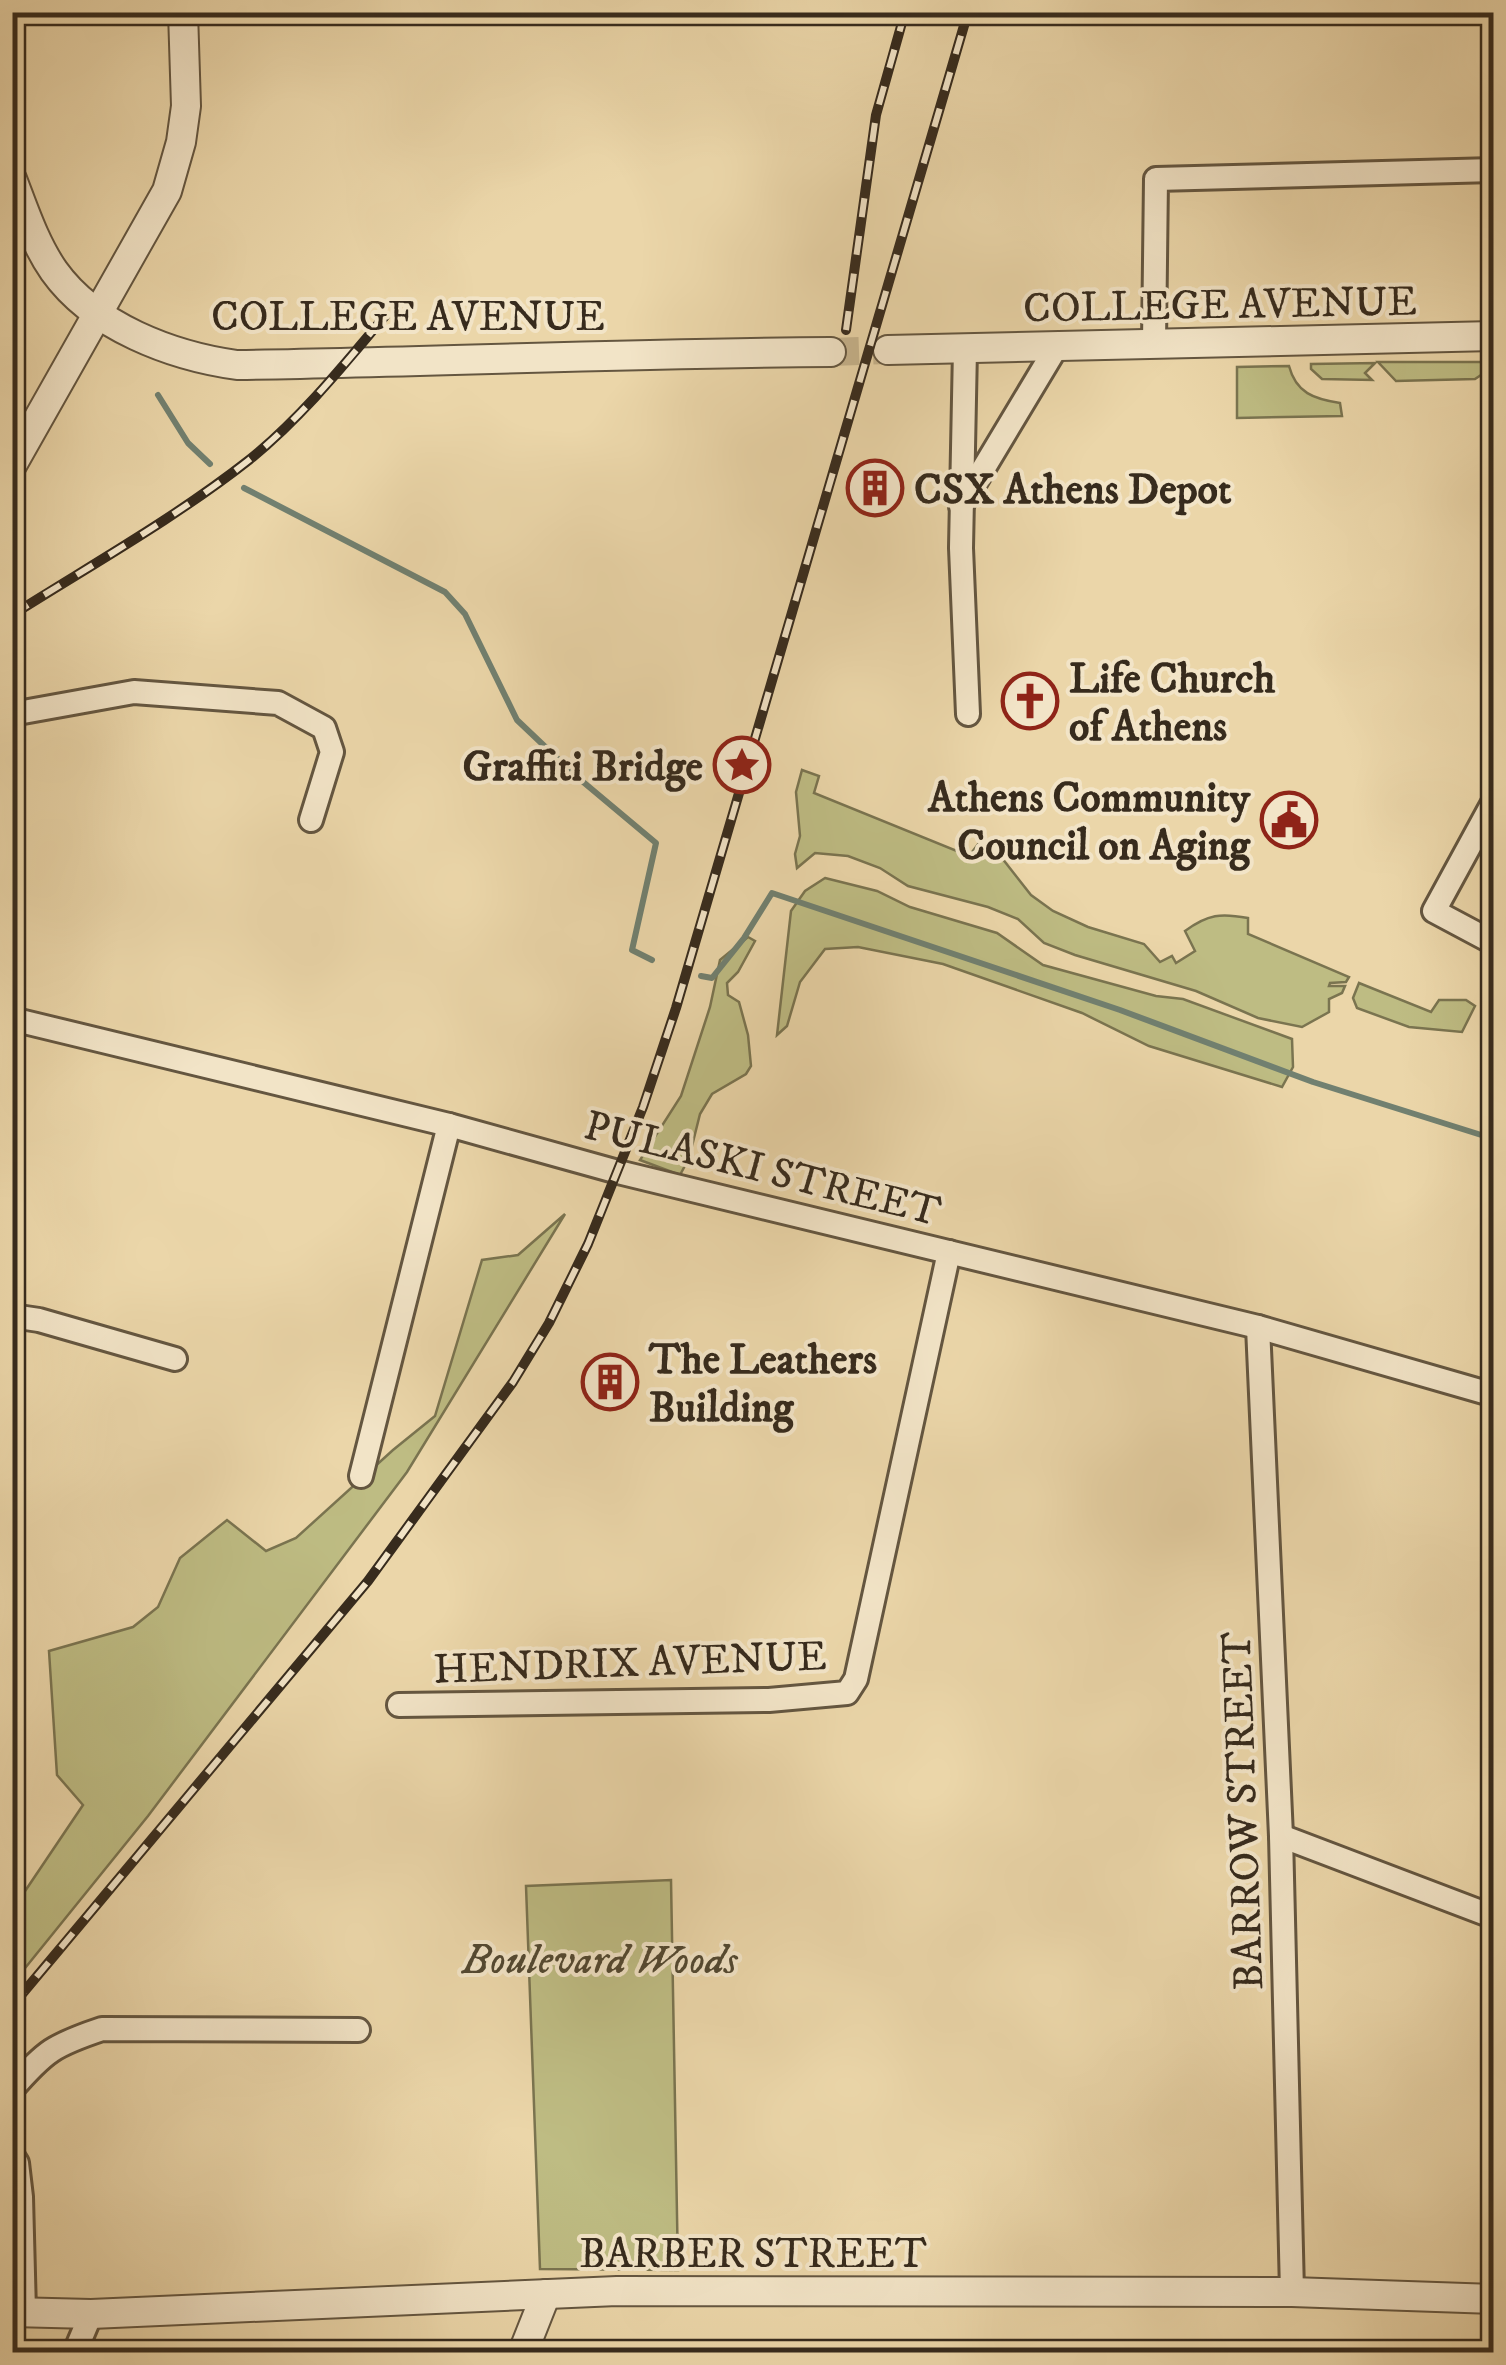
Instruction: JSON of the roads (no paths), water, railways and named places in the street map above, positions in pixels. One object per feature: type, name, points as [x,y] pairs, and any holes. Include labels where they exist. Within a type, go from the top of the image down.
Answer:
[{"type":"street","points":[[12,465],[160,204],[176,158],[186,106],[183,12]]},
{"type":"street","points":[[1154,344],[1156,179],[1494,170]]},
{"type":"street","name":"COLLEGE AVENUE","points":[[12,179],[52,269],[72,294],[155,344],[198,358],[237,365],[398,364],[645,353],[831,352]]},
{"type":"street","name":"COLLEGE AVENUE","points":[[888,350],[1494,336]]},
{"type":"street","points":[[961,506],[1057,346]]},
{"type":"street","points":[[965,349],[961,506],[968,714]]},
{"type":"street","points":[[12,714],[134,692],[278,702],[324,728],[332,752],[311,820]]},
{"type":"street","points":[[1494,801],[1434,912],[1494,942]]},
{"type":"street","name":"PULASKI STREET","points":[[12,1019],[450,1125],[618,1172],[1258,1327],[1494,1395]]},
{"type":"street","points":[[361,1476],[450,1125]]},
{"type":"street","name":"HENDRIX AVENUE","points":[[399,1706],[819,1697],[847,1693],[856,1679],[949,1252]]},
{"type":"street","points":[[12,1316],[175,1358]]},
{"type":"street","name":"BARROW STREET","points":[[1258,1327],[1281,1836],[1292,2292]]},
{"type":"street","points":[[1281,1836],[1494,1917]]},
{"type":"street","points":[[12,2090],[40,2057],[66,2041],[102,2029],[358,2030]]},
{"type":"street","points":[[12,2154],[17,2163],[21,2197],[18,2312]]},
{"type":"street","name":"BARBER STREET","points":[[18,2312],[91,2314],[617,2291],[1292,2292],[1494,2299]]},
{"type":"street","points":[[523,2352],[546,2294]]},
{"type":"street","points":[[75,2352],[91,2314]]},
{"type":"waterway","points":[[158,395],[188,443],[210,464]]},
{"type":"waterway","points":[[244,488],[445,592],[465,614],[517,720],[656,843],[632,950],[652,960]]},
{"type":"waterway","points":[[701,976],[712,978],[744,938],[772,893],[1120,1010],[1313,1082],[1494,1139]]},
{"type":"tunnel","points":[[831,352],[888,350]]},
{"type":"railway","points":[[846,330],[876,115],[905,12]]},
{"type":"railway","points":[[12,2006],[368,1581],[513,1382],[549,1323],[588,1244],[643,1107],[676,1008],[968,12]]},
{"type":"railway","points":[[12,615],[162,521],[249,460],[303,410],[385,316]]},
{"type":"place","name":"CSX Athens Depot","points":[[875,488]]},
{"type":"place","name":"Life Church of Athens","points":[[1030,701]]},
{"type":"place","name":"Graffiti Bridge","points":[[742,765]]},
{"type":"place","name":"Athens Community Council on Aging","points":[[1289,820]]},
{"type":"place","name":"The Leathers Building","points":[[610,1382]]},
{"type":"park label","name":"Boulevard Woods","points":[[600,1958]]}]
